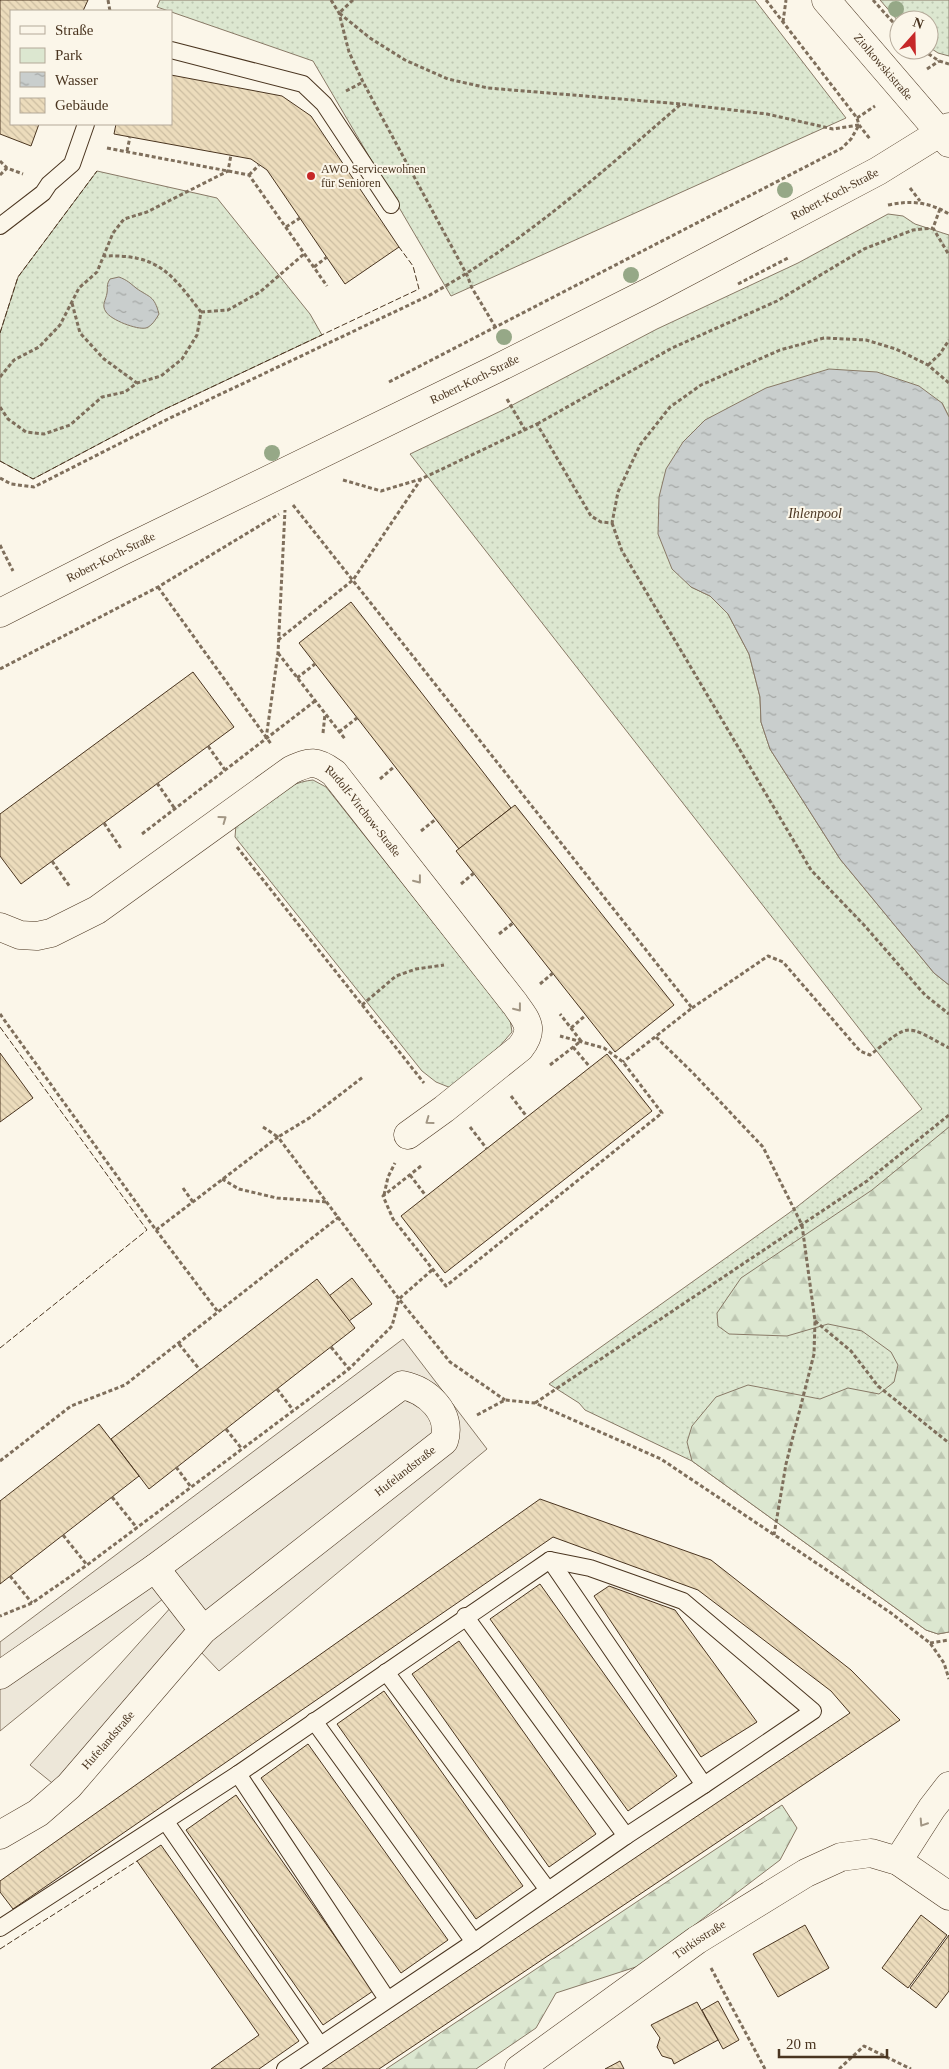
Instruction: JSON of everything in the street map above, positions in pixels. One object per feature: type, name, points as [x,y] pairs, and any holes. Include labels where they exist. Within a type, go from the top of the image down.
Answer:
[{"type":"street","name":"Ziolkowskistraße","points":[[826,0],[946,134]]},
{"type":"street","name":"Robert-Koch-Straße","points":[[0,612],[118,552],[476,379],[649,292],[946,134]]},
{"type":"street","name":"Rudolf-Virchow-Straße","points":[[0,927],[20,935],[37,936],[51,932],[97,910],[292,770],[308,763],[321,763],[334,773],[525,1018],[529,1029],[527,1039],[520,1048],[444,1109],[408,1135]]},
{"type":"street","points":[[0,1675],[156,1568],[402,1385],[416,1388],[438,1405],[447,1430]]},
{"type":"street","name":"Hufelandstraße","points":[[0,1835],[38,1813],[69,1786],[202,1630],[444,1441],[447,1430]]},
{"type":"street","points":[[156,1568],[202,1630]]},
{"type":"street","points":[[898,1861],[932,1808],[949,1786]]},
{"type":"street","name":"Türkisstraße","points":[[519,2069],[697,1940],[806,1873],[841,1857],[871,1853],[898,1861],[949,1896]]},
{"type":"lane","points":[[172,50],[303,84],[324,104],[391,205]]},
{"type":"lane","points":[[0,226],[43,193],[72,164],[86,125]]},
{"type":"lane","points":[[550,1560],[704,1785]]},
{"type":"lane","points":[[0,1928],[238,1774],[550,1560],[590,1568],[683,1600],[813,1711],[285,2069]]},
{"type":"lane","points":[[466,1616],[626,1836]]},
{"type":"lane","points":[[386,1672],[548,1890]]},
{"type":"lane","points":[[314,1721],[474,1942]]},
{"type":"lane","points":[[238,1774],[388,1999]]},
{"type":"lane","points":[[166,1822],[320,2045]]},
{"type":"path","points":[[331,0],[339,13],[348,52],[467,275],[472,288],[496,328]]},
{"type":"path","points":[[339,13],[353,0]]},
{"type":"path","points":[[389,382],[842,148],[852,139],[859,125],[857,118],[766,0]]},
{"type":"path","points":[[783,22],[786,0]]},
{"type":"path","points":[[873,0],[889,18]]},
{"type":"path","points":[[339,13],[370,38],[405,60],[448,79],[488,88],[681,104],[767,114],[833,129],[859,125]]},
{"type":"path","points":[[0,478],[11,484],[34,487],[168,419],[428,296],[467,275],[546,219],[681,104]]},
{"type":"path","points":[[126,152],[130,137]]},
{"type":"path","points":[[79,142],[249,175],[327,286]]},
{"type":"path","points":[[228,171],[231,155]]},
{"type":"path","points":[[249,175],[259,165]]},
{"type":"path","points":[[0,174],[7,168]]},
{"type":"path","points":[[0,376],[14,360],[39,347],[60,325],[79,288],[97,272],[113,233],[124,219],[147,212],[228,171]]},
{"type":"path","points":[[921,202],[949,214]]},
{"type":"path","points":[[933,228],[940,209]]},
{"type":"path","points":[[286,227],[300,218]]},
{"type":"path","points":[[933,228],[949,255]]},
{"type":"path","points":[[342,480],[381,491],[421,479],[537,424],[672,348],[777,301],[864,249],[913,230],[933,228]]},
{"type":"path","points":[[201,312],[228,310],[260,292],[304,254]]},
{"type":"path","points":[[0,407],[8,419],[26,432],[44,434],[70,425],[102,397],[125,392],[137,383],[162,376],[182,359],[197,335],[201,312],[176,279],[148,260],[124,255],[104,256]]},
{"type":"path","points":[[314,267],[327,257]]},
{"type":"path","points":[[72,302],[80,334],[104,359],[137,383]]},
{"type":"path","points":[[949,383],[928,365],[896,348],[866,340],[824,338],[780,350],[701,385],[670,407],[640,445],[618,492],[612,523],[622,551],[811,870],[864,925],[926,996],[949,1014]]},
{"type":"path","points":[[928,365],[940,354],[949,340]]},
{"type":"path","points":[[506,396],[525,430]]},
{"type":"path","points":[[537,424],[591,516],[601,522],[612,523]]},
{"type":"path","points":[[278,641],[353,580],[421,479]]},
{"type":"path","points":[[293,505],[692,1008]]},
{"type":"path","points":[[266,738],[278,641],[285,510]]},
{"type":"path","points":[[7,574],[14,571]]},
{"type":"path","points":[[158,587],[266,738]]},
{"type":"path","points":[[0,664],[2,668]]},
{"type":"path","points":[[297,678],[315,664]]},
{"type":"path","points":[[137,838],[315,701]]},
{"type":"path","points":[[339,732],[357,718]]},
{"type":"path","points":[[208,746],[225,770]]},
{"type":"path","points":[[157,783],[175,809]]},
{"type":"path","points":[[104,822],[122,850],[115,855]]},
{"type":"path","points":[[218,823],[444,1109]]},
{"type":"path","points":[[52,861],[71,889]]},
{"type":"path","points":[[65,894],[79,883]]},
{"type":"path","points":[[498,935],[513,923]]},
{"type":"path","points":[[623,1062],[692,1008],[768,956],[783,962],[860,1051],[870,1055],[902,1030],[915,1029],[949,1048]]},
{"type":"path","points":[[362,1005],[396,976],[416,969],[441,966],[449,963]]},
{"type":"path","points":[[0,1014],[156,1230],[218,1312]]},
{"type":"path","points":[[571,1028],[586,1015]]},
{"type":"path","points":[[656,1037],[693,1072],[762,1147],[802,1226],[815,1321],[814,1354],[786,1464],[774,1535]]},
{"type":"path","points":[[393,1219],[446,1286],[662,1113],[623,1062],[604,1048],[581,1041]]},
{"type":"path","points":[[573,1047],[590,1067]]},
{"type":"path","points":[[156,1230],[278,1137],[311,1117],[362,1077]]},
{"type":"path","points":[[535,1403],[867,1181],[949,1115]]},
{"type":"path","points":[[263,1127],[278,1137],[399,1299],[450,1362],[505,1400],[535,1403],[661,1459],[891,1613],[930,1643],[944,1663],[949,1678]]},
{"type":"path","points":[[410,1175],[426,1196]]},
{"type":"path","points":[[222,1179],[239,1189],[277,1198],[327,1202]]},
{"type":"path","points":[[183,1188],[193,1202]]},
{"type":"path","points":[[0,1461],[71,1406],[125,1385],[339,1217]]},
{"type":"path","points":[[0,1616],[32,1603],[87,1565],[349,1369],[392,1326],[399,1299],[432,1270]]},
{"type":"path","points":[[815,1321],[851,1351],[878,1386],[949,1443]]},
{"type":"path","points":[[179,1344],[200,1370]]},
{"type":"path","points":[[331,1347],[349,1369]]},
{"type":"path","points":[[277,1389],[294,1411]]},
{"type":"path","points":[[447,1430],[505,1400]]},
{"type":"path","points":[[226,1429],[242,1449]]},
{"type":"path","points":[[176,1467],[191,1487]]},
{"type":"path","points":[[112,1497],[137,1528]]},
{"type":"path","points":[[63,1535],[87,1565]]},
{"type":"path","points":[[10,1576],[32,1603]]},
{"type":"path","points":[[930,1643],[949,1640]]},
{"type":"path","points":[[697,1940],[765,2069]]},
{"type":"path","points":[[839,2069],[864,2046],[910,2069]]},
{"type":"green space","points":[[160,0],[755,0],[846,118],[451,296],[313,61],[172,12],[172,10],[157,7]]},
{"type":"green space","points":[[880,0],[949,0],[949,56],[939,53],[939,10],[889,10]]},
{"type":"green space","points":[[97,171],[217,198],[310,314],[322,335],[163,410],[33,479],[0,461],[0,333],[18,277]]},
{"type":"green space","points":[[888,214],[903,216],[915,224],[949,235],[949,417],[942,403],[691,587],[710,596],[728,614],[749,654],[760,697],[761,722],[770,749],[840,859],[934,973],[949,985],[949,1632],[938,1634],[926,1630],[692,1461],[585,1410],[579,1403],[549,1384],[789,1213],[922,1109],[410,454],[501,411],[657,329],[798,263]]},
{"type":"green space","points":[[313,780],[326,787],[510,1019],[512,1032],[499,1047],[451,1088],[436,1082],[422,1071],[235,837],[236,825],[262,804],[291,786]]},
{"type":"green space","points":[[949,1127],[949,1632],[938,1634],[926,1630],[692,1461],[687,1442],[692,1426],[716,1397],[748,1385],[820,1399],[848,1388],[879,1394],[894,1382],[898,1365],[891,1352],[862,1331],[828,1324],[787,1336],[729,1334],[718,1326],[717,1313],[741,1278],[872,1190]]},
{"type":"green space","points":[[782,1805],[797,1828],[780,1860],[642,1965],[556,1993],[536,2028],[476,2069],[386,2069]]},
{"type":"shaded area","points":[[403,1339],[487,1449],[219,1671],[200,1651],[67,1795],[30,1765],[172,1606],[164,1598],[0,1731],[0,1642]]},
{"type":"water","points":[[119,277],[126,280],[155,303],[159,314],[148,327],[142,328],[124,324],[106,312],[104,305],[108,283],[110,279]]},
{"type":"water","name":"Ihlenpool","points":[[829,369],[877,372],[919,386],[942,403],[949,417],[949,985],[934,973],[840,859],[770,749],[761,722],[760,697],[749,654],[728,614],[710,596],[691,587],[672,569],[658,534],[659,497],[666,469],[683,442],[705,420],[766,388]]},
{"type":"building","points":[[0,0],[88,0],[83,10],[10,10],[10,125],[39,125],[31,146],[0,134]]},
{"type":"building","name":"AWO Servicewohnen für Senioren","points":[[172,75],[282,96],[311,116],[399,247],[345,284],[267,170],[251,159],[114,134],[116,125],[172,125]]},
{"type":"building","points":[[351,602],[511,808],[459,849],[299,643]]},
{"type":"building","points":[[193,672],[234,727],[21,884],[0,856],[0,814]]},
{"type":"building","points":[[515,805],[674,1005],[615,1052],[456,851]]},
{"type":"building","points":[[0,1053],[33,1098],[0,1122]]},
{"type":"building","points":[[607,1054],[652,1111],[445,1273],[401,1216]]},
{"type":"building","points":[[352,1278],[372,1304],[349,1321],[329,1296]]},
{"type":"building","points":[[317,1279],[355,1328],[149,1489],[111,1439]]},
{"type":"building","points":[[99,1424],[139,1476],[0,1584],[0,1501]]},
{"type":"building","points":[[540,1499],[711,1560],[851,1670],[900,1720],[379,2069],[322,2069],[850,1713],[831,1691],[698,1590],[553,1537],[13,1909],[0,1892],[0,1881]]},
{"type":"building","points":[[540,1584],[677,1776],[628,1811],[490,1619]]},
{"type":"building","points":[[609,1586],[675,1610],[757,1722],[701,1757],[594,1596]]},
{"type":"building","points":[[459,1641],[596,1834],[549,1867],[412,1674]]},
{"type":"building","points":[[384,1691],[523,1886],[476,1919],[337,1724]]},
{"type":"building","points":[[308,1744],[448,1940],[401,1973],[261,1778]]},
{"type":"building","points":[[236,1795],[373,1991],[323,2025],[186,1830]]},
{"type":"building","points":[[161,1845],[299,2041],[259,2069],[211,2069],[259,2035],[137,1861]]},
{"type":"building","points":[[921,1915],[947,1935],[908,1988],[882,1968]]},
{"type":"building","points":[[805,1925],[829,1968],[778,1997],[753,1954]]},
{"type":"building","points":[[949,1935],[949,1991],[936,2008],[910,1988]]},
{"type":"building","points":[[718,2001],[739,2040],[723,2049],[702,2010]]},
{"type":"building","points":[[697,2002],[718,2040],[674,2064],[672,2059],[662,2056],[657,2047],[660,2038],[651,2025]]},
{"type":"building","points":[[620,2061],[624,2069],[605,2069]]},
{"type":"fence","points":[[0,333],[18,277],[97,171]]},
{"type":"fence","points":[[0,461],[33,479],[163,410],[419,289],[413,266],[399,247]]},
{"type":"fence","points":[[0,1027],[147,1230],[0,1348]]},
{"type":"fence","points":[[0,1949],[137,1861]]},
{"type":"place","name":"AWO Servicewohnen für Senioren","points":[[311,176]]}]
